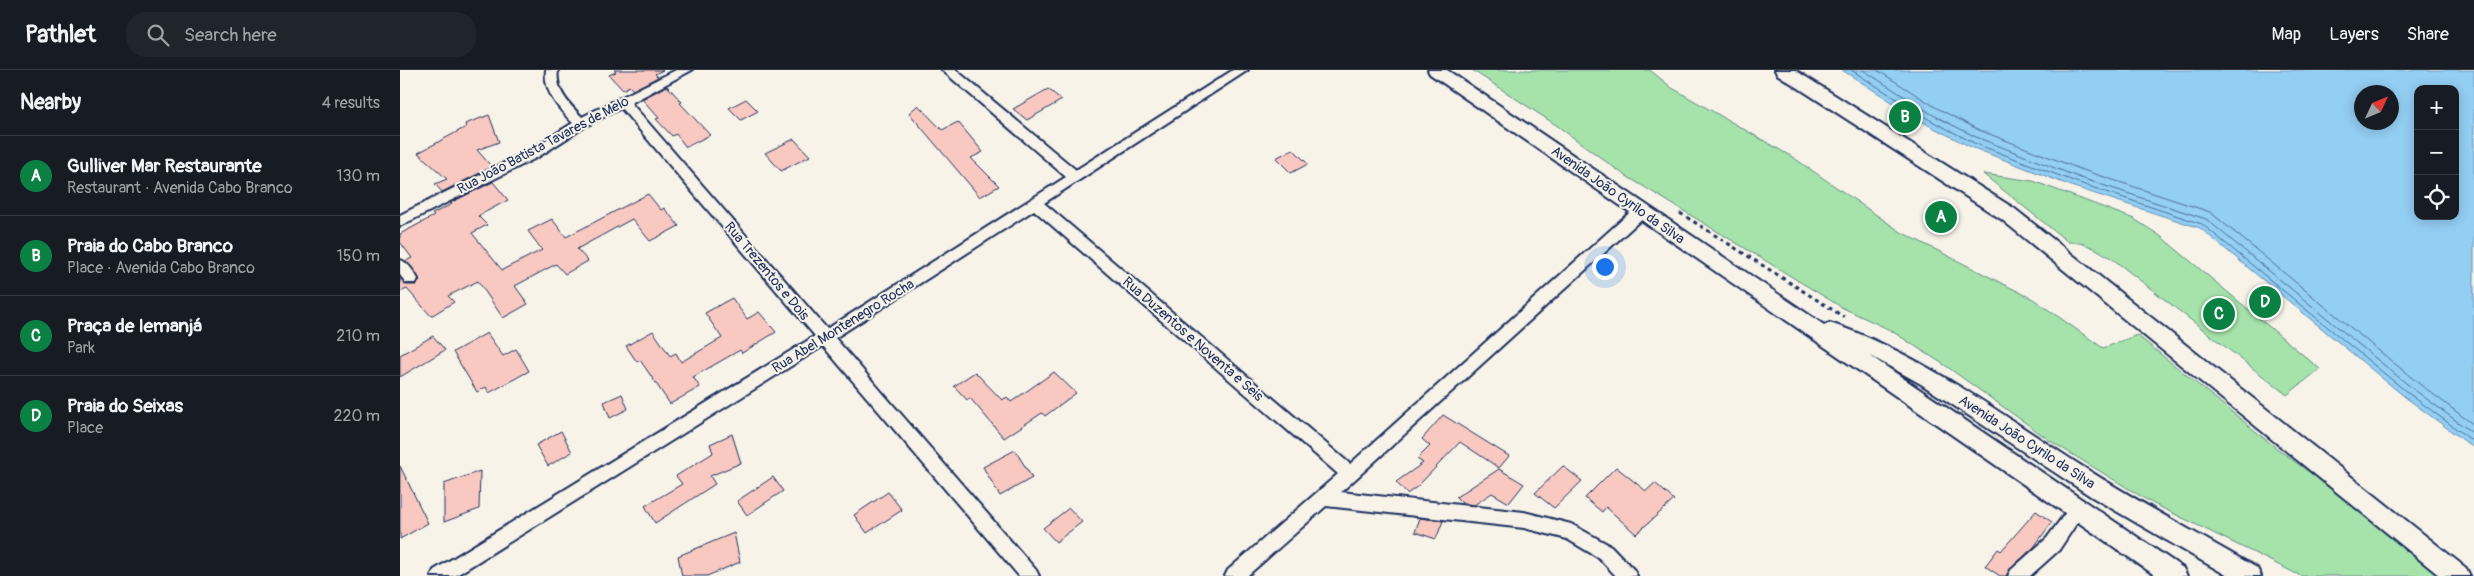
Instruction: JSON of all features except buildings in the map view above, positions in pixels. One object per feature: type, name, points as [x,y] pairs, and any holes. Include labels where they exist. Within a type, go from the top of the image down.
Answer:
[{"type":"street","points":[[552,70],[550,82],[581,123]]},
{"type":"street","name":"Rua João Batista Tavares de Melo","points":[[400,221],[533,154],[567,134],[581,123],[686,70]]},
{"type":"street","points":[[948,70],[1076,177]]},
{"type":"street","name":"Rua Abel Montenegro Rocha","points":[[440,576],[824,338],[1036,204],[1242,70]]},
{"type":"street","name":"Avenida João Cyrilo da Silva","points":[[1436,70],[2176,576]]},
{"type":"street","points":[[1783,70],[2008,214],[2458,576]]},
{"type":"street","name":"Rua Trezentos e Dois","points":[[623,102],[1030,576]]},
{"type":"street","name":"Rua Duzentos e Noventa e Seis","points":[[1036,204],[1350,474]]},
{"type":"street","points":[[1234,576],[1350,474],[1640,211]]},
{"type":"street","points":[[400,265],[411,279]]},
{"type":"street","name":"Avenida João Cyrilo da Silva","points":[[1800,320],[1868,346],[1898,360],[2100,490],[2249,576]]},
{"type":"street","points":[[1323,498],[1524,520],[1571,532],[1605,552],[1628,576]]},
{"type":"street","points":[[2017,576],[2053,544],[2078,510]]},
{"type":"street","points":[[2226,576],[2241,576]]},
{"type":"path","points":[[1672,209],[1835,309],[1849,321]]},
{"type":"green space","points":[[1472,70],[1650,70],[1672,88],[1794,158],[1901,232],[2033,299],[2103,348],[2137,335],[2275,447],[2451,576],[2301,576],[2152,503],[2052,442],[1946,366],[1890,330],[1843,308],[1623,174],[1556,125]]},
{"type":"green space","points":[[1983,174],[2033,181],[2134,219],[2159,235],[2320,369],[2287,395],[2114,260],[2087,245],[2068,242]]},
{"type":"water","points":[[1842,70],[2474,70],[2474,448],[2405,397],[2200,228],[2074,187],[1971,147],[1928,125]]},
{"type":"place","name":"Praia do Cabo Branco","points":[[1905,117]]},
{"type":"place","name":"Gulliver Mar Restaurante","points":[[1941,217]]},
{"type":"place","name":"Praia do Seixas","points":[[2265,302]]},
{"type":"place","name":"Praça de Iemanjá","points":[[2219,314]]}]
